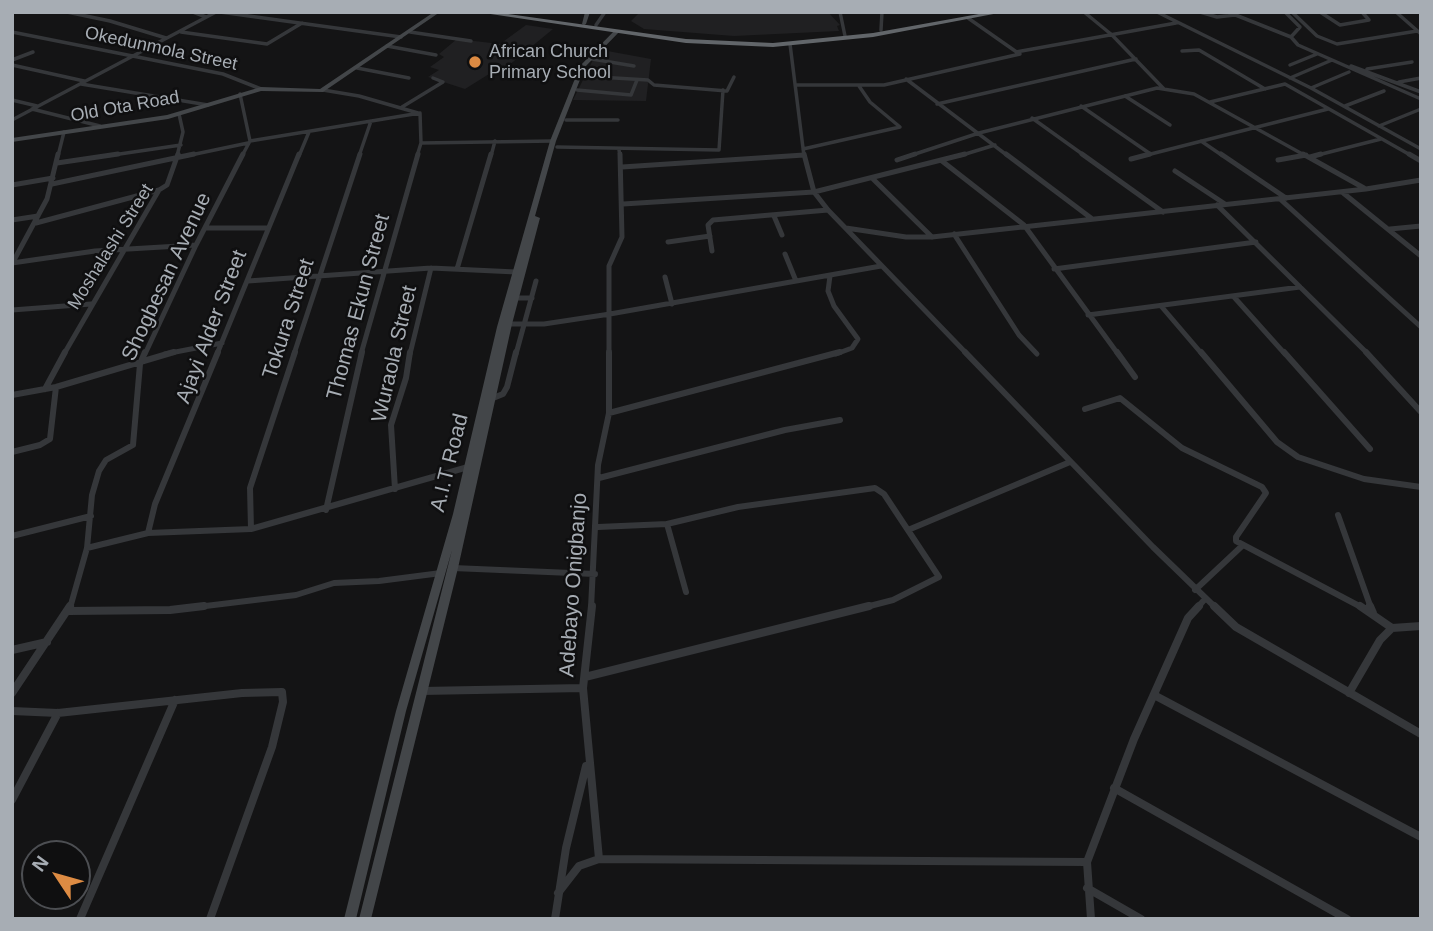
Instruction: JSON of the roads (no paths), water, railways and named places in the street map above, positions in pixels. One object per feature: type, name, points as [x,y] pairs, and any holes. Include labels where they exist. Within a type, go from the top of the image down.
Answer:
[{"type":"highway","points":[[481,12],[709,43],[790,44],[873,35],[982,12]]},
{"type":"highway","points":[[503,12],[727,41],[785,41],[845,36],[1001,12]]},
{"type":"street","points":[[66,12],[122,24],[166,38]]},
{"type":"street","points":[[193,12],[206,16]]},
{"type":"street","points":[[12,120],[218,12],[401,37]]},
{"type":"street","points":[[323,90],[438,12]]},
{"type":"street","points":[[584,24],[588,12]]},
{"type":"street","points":[[596,25],[605,12]]},
{"type":"street","points":[[840,12],[845,36]]},
{"type":"street","points":[[881,30],[882,12]]},
{"type":"street","points":[[1084,12],[1112,35],[1164,89]]},
{"type":"street","points":[[1157,12],[1311,88],[1421,149]]},
{"type":"street","points":[[1200,12],[1217,17],[1235,15]]},
{"type":"street","points":[[1228,12],[1291,37],[1298,45],[1350,70],[1421,99]]},
{"type":"street","points":[[1285,12],[1300,27],[1291,37]]},
{"type":"street","points":[[1292,12],[1317,36],[1336,44],[1419,32]]},
{"type":"street","points":[[1320,12],[1340,25],[1367,22],[1368,18],[1362,12]]},
{"type":"street","points":[[1396,12],[1419,32]]},
{"type":"street","points":[[795,85],[884,85],[1020,54],[969,15]]},
{"type":"street","points":[[1166,17],[1179,15]]},
{"type":"street","points":[[179,31],[267,44],[302,23]]},
{"type":"street","points":[[1016,51],[1176,23]]},
{"type":"street","name":"Okedunmola Street","points":[[12,32],[223,74],[261,89]]},
{"type":"street","points":[[410,32],[471,41]]},
{"type":"street","name":"A.I.T Road","points":[[560,129],[592,59],[619,32]]},
{"type":"street","name":"A.I.T Road","points":[[350,919],[401,710],[458,514],[516,272],[555,144],[583,66],[619,32]]},
{"type":"street","points":[[790,44],[804,152],[814,192],[828,210],[1195,590],[1236,627],[1421,733]]},
{"type":"street","points":[[387,46],[436,55]]},
{"type":"street","points":[[1182,51],[1199,50],[1265,89]]},
{"type":"street","points":[[12,63],[33,51]]},
{"type":"street","points":[[1290,65],[1317,54]]},
{"type":"street","points":[[592,59],[634,64],[628,79]]},
{"type":"street","points":[[937,104],[1136,59]]},
{"type":"street","points":[[1290,78],[1332,60]]},
{"type":"street","points":[[1311,88],[1350,70],[1412,62]]},
{"type":"street","points":[[12,63],[82,83],[208,105]]},
{"type":"street","points":[[357,68],[409,78]]},
{"type":"street","points":[[1350,70],[1365,69],[1421,92]]},
{"type":"street","points":[[582,76],[648,80],[651,85],[723,90],[730,89],[734,77]]},
{"type":"street","points":[[402,107],[443,82],[433,78]]},
{"type":"street","points":[[1391,86],[1421,78]]},
{"type":"street","points":[[906,79],[1090,218]]},
{"type":"street","points":[[577,90],[631,95],[637,80]]},
{"type":"street","points":[[1210,102],[1285,84],[1421,161]]},
{"type":"street","points":[[622,167],[804,152],[900,127],[870,102],[859,86]]},
{"type":"street","points":[[261,89],[323,90],[420,113]]},
{"type":"street","name":"Old Ota Road","points":[[12,140],[179,114],[261,89]]},
{"type":"street","points":[[897,160],[1031,118],[1164,89],[1191,92],[1366,189]]},
{"type":"street","points":[[421,142],[495,141],[619,149],[719,150],[723,90]]},
{"type":"street","points":[[1345,106],[1384,91]]},
{"type":"street","points":[[240,94],[249,142]]},
{"type":"street","points":[[1125,96],[1170,125]]},
{"type":"street","points":[[12,100],[100,126]]},
{"type":"street","points":[[1080,106],[1149,153]]},
{"type":"street","points":[[1379,126],[1421,108]]},
{"type":"street","points":[[1131,159],[1328,109]]},
{"type":"street","points":[[12,184],[52,181],[249,142],[420,113]]},
{"type":"street","name":"Thomas Ekun Street","points":[[326,510],[345,417],[371,316],[386,272],[421,142],[420,113]]},
{"type":"street","name":"Moshalashi Street","points":[[45,389],[91,304],[159,190],[167,185],[181,145],[183,132],[179,114]]},
{"type":"street","points":[[1031,118],[1163,212]]},
{"type":"street","points":[[566,120],[618,120]]},
{"type":"street","name":"Tokura Street","points":[[251,529],[250,488],[371,121]]},
{"type":"street","points":[[13,262],[36,223],[52,181],[64,132]]},
{"type":"street","name":"Ajayi Alder Street","points":[[148,533],[155,504],[309,132]]},
{"type":"street","points":[[1278,160],[1381,139]]},
{"type":"street","points":[[457,269],[495,141]]},
{"type":"street","points":[[1201,141],[1283,199],[1421,327]]},
{"type":"street","name":"Shogbesan Avenue","points":[[12,692],[69,611],[87,548],[92,495],[99,471],[106,460],[133,445],[140,364],[196,245],[249,142]]},
{"type":"street","name":"A.I.T Road","points":[[365,919],[453,568],[508,324],[517,298],[555,144]]},
{"type":"street","points":[[57,163],[181,145]]},
{"type":"street","points":[[623,204],[814,192],[873,179],[995,145]]},
{"type":"street","name":"Adebayo Onigbanjo","points":[[599,859],[587,761],[583,688],[595,574],[598,465],[609,412],[609,266],[622,237],[622,167],[619,149]]},
{"type":"street","points":[[942,161],[1024,225],[1135,377]]},
{"type":"street","points":[[1175,171],[1225,204]]},
{"type":"street","points":[[873,179],[932,237]]},
{"type":"street","points":[[845,228],[906,237],[932,237],[1283,199],[1421,180]]},
{"type":"street","points":[[36,223],[159,190]]},
{"type":"street","points":[[1342,192],[1421,256]]},
{"type":"street","points":[[1217,205],[1367,353],[1421,412]]},
{"type":"street","points":[[712,251],[708,225],[713,220],[828,210]]},
{"type":"street","points":[[12,220],[38,216]]},
{"type":"street","points":[[774,216],[782,235]]},
{"type":"street","points":[[1390,229],[1421,226]]},
{"type":"street","points":[[206,228],[267,228]]},
{"type":"street","points":[[954,234],[1019,335],[1037,354]]},
{"type":"street","points":[[668,242],[710,236]]},
{"type":"street","points":[[1054,269],[1256,242]]},
{"type":"street","points":[[13,262],[126,249],[196,245]]},
{"type":"street","points":[[785,254],[796,281]]},
{"type":"street","points":[[508,324],[525,325],[610,314],[881,266]]},
{"type":"street","points":[[247,281],[432,268],[516,272]]},
{"type":"street","name":"Wuraola Street","points":[[395,489],[391,425],[406,378],[413,333],[432,268]]},
{"type":"street","points":[[609,412],[834,355],[852,348],[858,339],[831,298],[828,291],[830,276]]},
{"type":"street","points":[[665,277],[672,304]]},
{"type":"street","points":[[493,398],[505,391],[536,281]]},
{"type":"street","points":[[1088,315],[1300,287]]},
{"type":"street","points":[[1234,297],[1370,449]]},
{"type":"street","points":[[517,298],[532,298]]},
{"type":"street","points":[[12,317],[14,310],[91,304]]},
{"type":"street","points":[[1161,306],[1276,442],[1298,457],[1364,479],[1421,486]]},
{"type":"street","points":[[12,396],[140,364],[161,355],[222,343]]},
{"type":"street","points":[[12,452],[40,445],[50,439],[56,387]]},
{"type":"street","points":[[1085,409],[1120,398],[1182,448],[1262,487],[1266,493],[1235,539],[1374,613],[1392,628]]},
{"type":"street","points":[[598,478],[771,433],[841,420]]},
{"type":"street","points":[[908,530],[1070,461]]},
{"type":"street","points":[[87,548],[148,533],[251,529],[326,510],[468,467]]},
{"type":"street","points":[[585,677],[893,600],[937,580],[938,573],[881,489],[875,488],[738,507],[667,524],[597,527]]},
{"type":"street","points":[[1338,515],[1374,613]]},
{"type":"street","points":[[12,536],[91,516]]},
{"type":"street","points":[[667,524],[686,592]]},
{"type":"street","points":[[1195,590],[1243,545]]},
{"type":"street","points":[[453,568],[595,574]]},
{"type":"street","points":[[69,611],[170,610],[296,595],[334,583],[379,581],[441,573]]},
{"type":"street","points":[[1091,919],[1087,862],[1114,788],[1188,618],[1205,599]]},
{"type":"street","points":[[1349,693],[1380,640],[1392,628],[1421,626]]},
{"type":"street","points":[[12,650],[47,642]]},
{"type":"street","points":[[420,691],[583,688]]},
{"type":"street","points":[[12,711],[58,713],[282,692],[284,695],[272,747],[210,919]]},
{"type":"street","points":[[1154,695],[1421,837]]},
{"type":"street","points":[[80,919],[175,700]]},
{"type":"street","points":[[12,800],[58,713]]},
{"type":"street","points":[[555,919],[558,893],[587,761]]},
{"type":"street","points":[[1114,788],[1347,919]]},
{"type":"street","points":[[558,893],[579,866],[599,859],[1087,862]]},
{"type":"street","points":[[1087,888],[1141,919]]},
{"type":"place","name":"African Church Primary School","points":[[475,62]]}]
